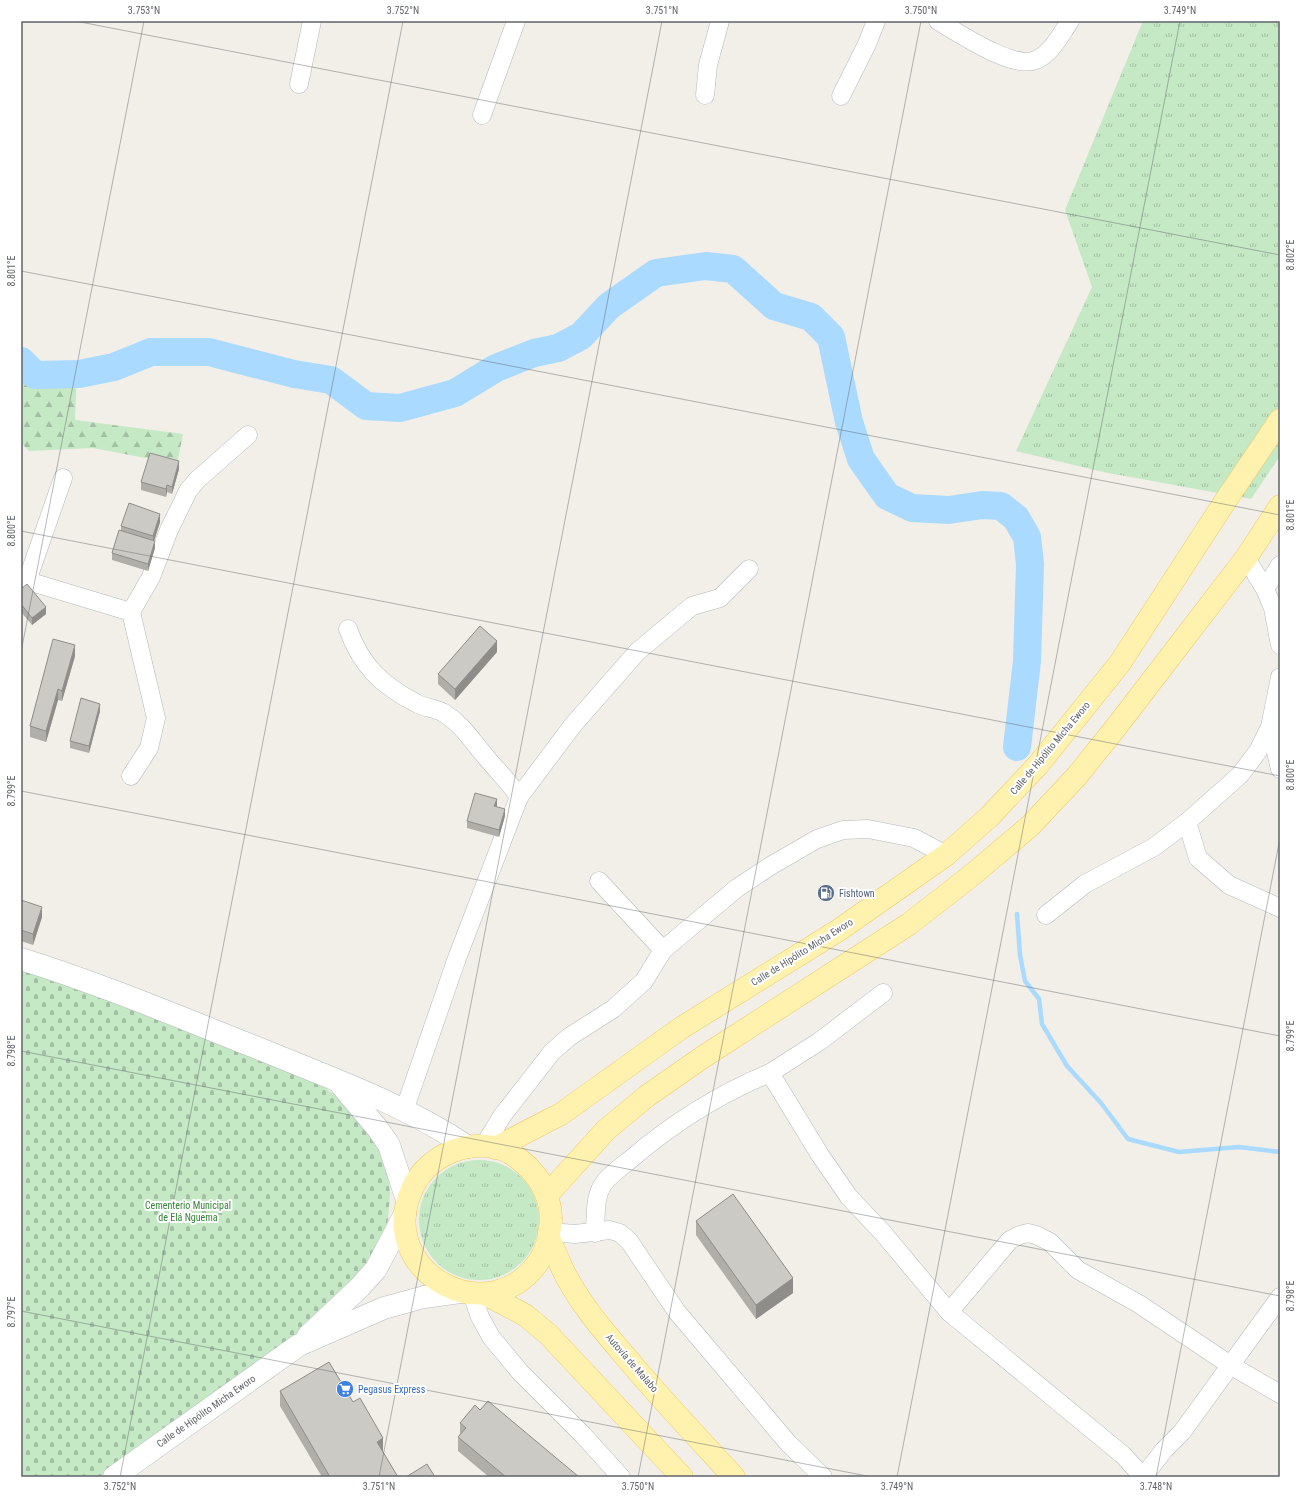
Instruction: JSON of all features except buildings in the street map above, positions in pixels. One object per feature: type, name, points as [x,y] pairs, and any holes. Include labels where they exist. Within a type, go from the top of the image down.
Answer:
[{"type":"main road","name":"Calle de Hipólito Micha Eworo","points":[[406,1207],[416,1180],[429,1164],[447,1153],[482,1147],[561,1114],[681,1028],[839,930],[946,855],[989,817],[1038,765],[1120,663],[1280,420]]},
{"type":"main road","points":[[547,1195],[606,1130],[647,1096],[703,1057],[909,924],[1030,826],[1078,776],[1246,558],[1280,506]]},
{"type":"main road","points":[[472,1293],[507,1288],[526,1276],[541,1258],[550,1233],[551,1219],[547,1195],[535,1174],[517,1157],[482,1147]]},
{"type":"main road","points":[[406,1207],[407,1240],[418,1263],[436,1281],[472,1293],[526,1315],[548,1334],[682,1477]]},
{"type":"main road","name":"Autovía de Malabo","points":[[550,1233],[575,1294],[602,1329],[734,1477]]},
{"type":"street","points":[[299,84],[312,21]]},
{"type":"street","points":[[482,115],[516,21]]},
{"type":"street","points":[[705,95],[708,65],[720,21]]},
{"type":"street","points":[[840,96],[867,44],[876,21]]},
{"type":"street","points":[[938,21],[999,56],[1020,62],[1035,60],[1048,52],[1070,21]]},
{"type":"street","points":[[131,776],[149,748],[156,718],[132,612],[151,577],[169,530],[188,491],[197,480],[248,435]]},
{"type":"street","points":[[63,478],[24,580],[132,612]]},
{"type":"street","points":[[1246,558],[1265,589],[1273,608],[1280,645]]},
{"type":"street","points":[[1265,589],[1280,565]]},
{"type":"street","points":[[404,1111],[457,958],[519,797],[573,725],[637,652],[692,606],[720,598],[749,570]]},
{"type":"street","points":[[348,629],[359,656],[366,665],[384,682],[404,696],[416,704],[443,713],[471,736],[486,757],[507,778],[519,797]]},
{"type":"street","points":[[1046,915],[1085,884],[1154,847],[1187,822],[1240,775],[1258,751],[1270,727],[1280,678]]},
{"type":"street","points":[[1270,727],[1280,769]]},
{"type":"street","points":[[1187,822],[1198,858],[1229,885],[1280,908]]},
{"type":"street","points":[[21,959],[167,1012],[337,1081],[404,1111],[441,1130],[482,1147],[502,1116],[552,1052],[569,1037],[618,1004],[644,981],[663,950],[737,888],[817,839],[843,830],[868,828],[914,838],[946,855]]},
{"type":"street","points":[[599,881],[663,950]]},
{"type":"street","points":[[595,1233],[597,1200],[600,1189],[604,1183],[619,1169],[654,1140],[706,1104],[770,1073],[820,1041],[883,993]]},
{"type":"street","points":[[770,1073],[820,1155],[849,1197],[883,1233],[949,1312],[1123,1455],[1143,1477],[1164,1450],[1182,1432],[1280,1297]]},
{"type":"street","points":[[337,1081],[378,1129],[389,1145],[406,1207]]},
{"type":"street","name":"Calle de Hipólito Micha Eworo","points":[[114,1477],[299,1345],[360,1287],[376,1269],[406,1207]]},
{"type":"street","points":[[550,1233],[595,1233],[610,1230],[620,1233],[629,1241],[677,1312],[788,1443],[823,1477]]},
{"type":"street","points":[[949,1312],[1010,1240],[1028,1233],[1050,1242],[1078,1270],[1140,1304],[1230,1365],[1280,1394]]},
{"type":"street","points":[[472,1293],[480,1317],[496,1343],[520,1372],[583,1435],[621,1477]]},
{"type":"street","name":"Calle de Hipólito Micha Eworo","points":[[299,1345],[384,1308],[424,1297],[472,1293]]},
{"type":"green space","points":[[1143,21],[1280,21],[1280,456],[1251,499],[1103,472],[1016,451],[1092,287],[1065,210]]},
{"type":"green space","points":[[21,362],[29,368],[77,373],[75,420],[183,434],[177,464],[93,448],[29,451],[21,443]]},
{"type":"green space","name":"Cementerio Municipal de Elá Nguema","points":[[21,969],[80,988],[320,1084],[345,1103],[365,1122],[387,1166],[390,1194],[388,1220],[382,1247],[324,1319],[99,1477],[21,1477]]},
{"type":"green space","points":[[479,1160],[502,1164],[522,1177],[535,1197],[539,1220],[535,1243],[522,1263],[502,1276],[479,1280],[456,1276],[436,1263],[423,1243],[419,1220],[423,1197],[436,1177],[456,1164]]},
{"type":"waterway","points":[[21,361],[35,375],[79,374],[114,367],[151,352],[209,352],[294,374],[331,380],[366,406],[400,408],[455,393],[496,368],[534,353],[558,348],[581,336],[609,306],[656,273],[706,266],[733,269],[774,306],[811,317],[831,337],[849,422],[861,459],[887,496],[912,508],[949,510],[982,505],[1001,506],[1016,518],[1027,537],[1030,564],[1027,661],[1017,747]]},
{"type":"waterway","points":[[1017,914],[1020,955],[1025,981],[1039,999],[1042,1024],[1067,1066],[1101,1103],[1128,1139],[1179,1152],[1239,1147],[1280,1152]]},
{"type":"place","name":"Fishtown","points":[[826,893]]},
{"type":"place","name":"Pegasus Express","points":[[345,1389]]}]
